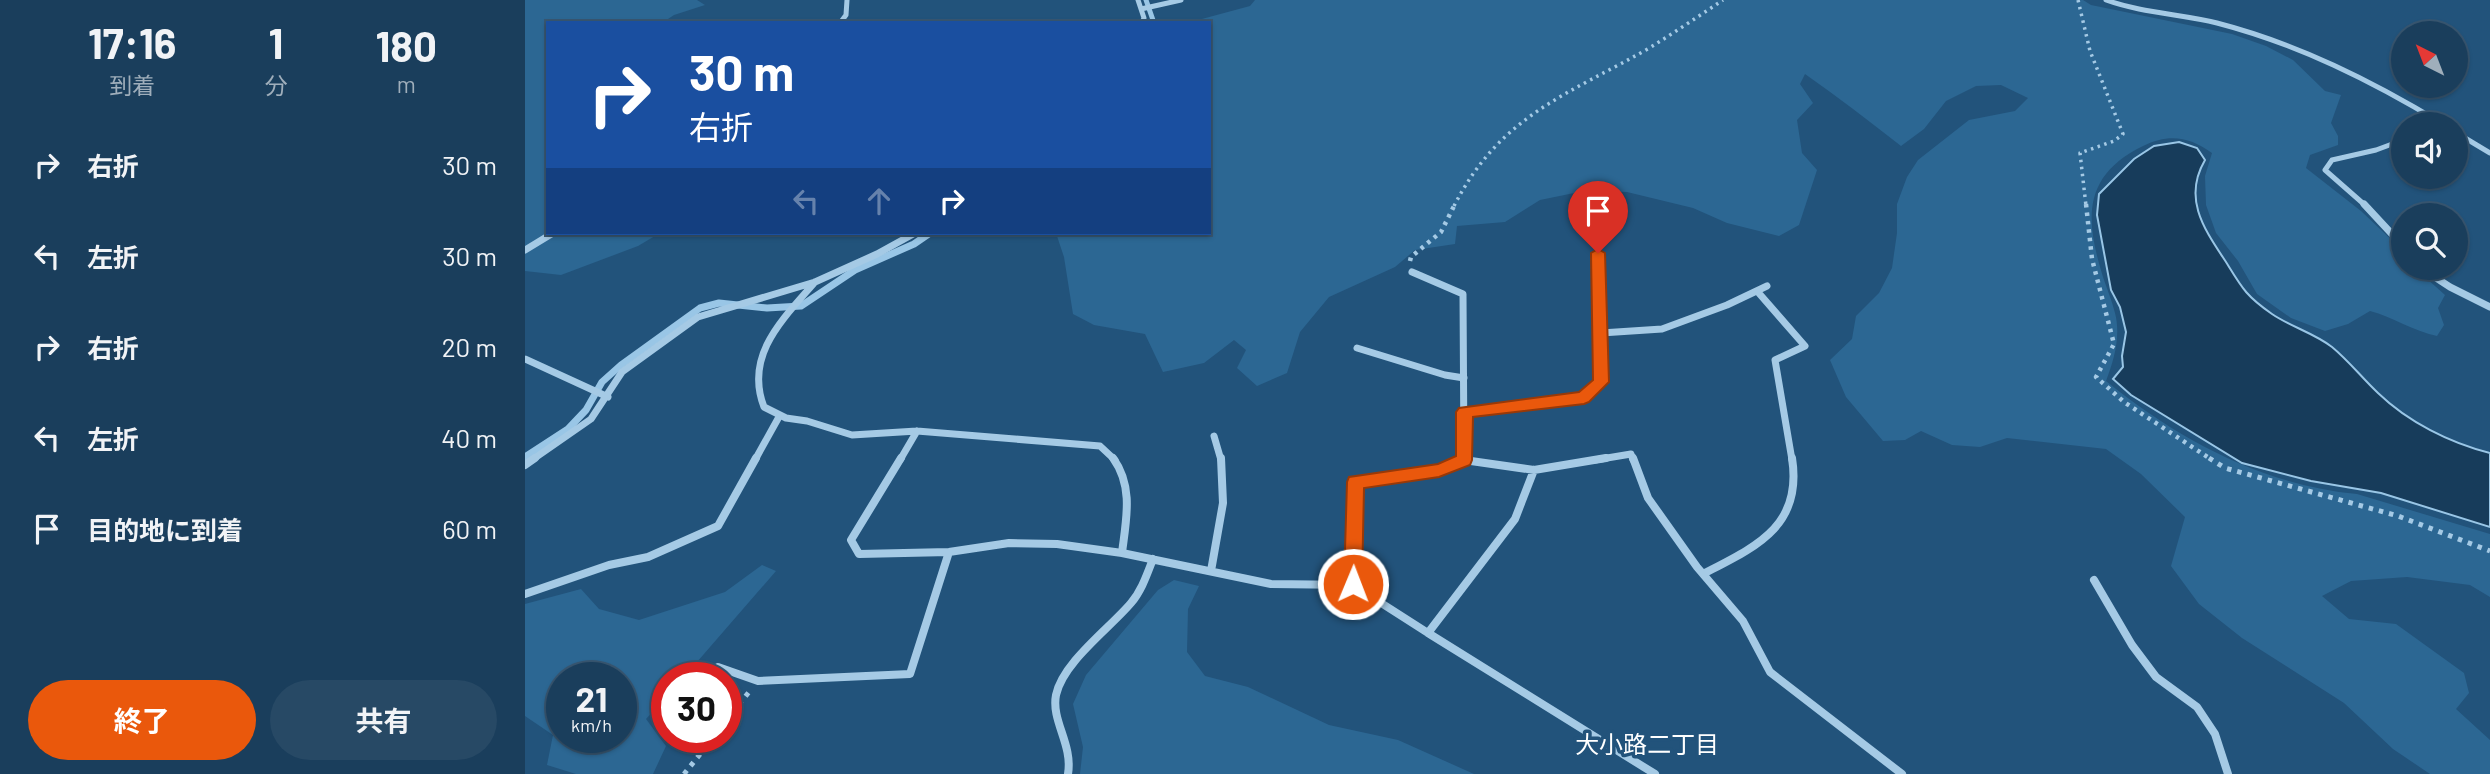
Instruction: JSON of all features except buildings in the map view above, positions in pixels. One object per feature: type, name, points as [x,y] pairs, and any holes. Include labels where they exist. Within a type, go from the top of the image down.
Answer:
[{"type":"street","points":[[842,21],[846,15],[847,0]]},
{"type":"street","points":[[1137,0],[1143,21]]},
{"type":"street","points":[[1141,9],[1181,0]]},
{"type":"street","points":[[2106,0],[2213,22],[2292,46],[2388,89],[2424,112]]},
{"type":"street","points":[[2468,140],[2490,153]]},
{"type":"street","points":[[2391,144],[2332,160],[2325,170],[2370,209],[2391,233]]},
{"type":"street","points":[[525,250],[550,235]]},
{"type":"street","points":[[525,465],[591,419],[622,372],[698,317],[815,282],[911,235]]},
{"type":"street","points":[[1464,412],[1584,398],[1601,382],[1598,253]]},
{"type":"street","points":[[1412,272],[1463,294],[1464,460]]},
{"type":"street","points":[[2439,280],[2490,307]]},
{"type":"street","points":[[815,282],[769,340],[757,386],[764,407],[779,415],[852,435],[917,431],[1100,446],[1115,456],[1126,480],[1122,553]]},
{"type":"street","points":[[1601,333],[1662,329],[1727,305],[1767,286]]},
{"type":"street","points":[[1703,574],[1757,546],[1788,512],[1795,478],[1775,360],[1805,346],[1757,290]]},
{"type":"street","points":[[1357,348],[1445,375],[1464,378]]},
{"type":"street","points":[[525,359],[608,397]]},
{"type":"street","points":[[525,594],[609,565],[648,557],[718,526],[779,415]]},
{"type":"street","points":[[917,431],[851,540],[859,554],[949,552],[1009,543],[1057,544],[1122,553],[1271,584],[1353,584],[1655,774]]},
{"type":"street","points":[[1211,571],[1218,542],[1224,480],[1222,454],[1214,436]]},
{"type":"street","points":[[1353,584],[1355,482],[1439,470],[1464,460],[1534,470],[1630,454],[1649,498],[1703,574],[1743,621],[1770,672],[1902,774]]},
{"type":"street","points":[[1428,633],[1515,519],[1534,470]]},
{"type":"street","points":[[742,675],[758,681],[910,674],[949,552]]},
{"type":"street","points":[[1068,774],[1072,762],[1069,741],[1057,714],[1056,694],[1067,674],[1084,653],[1134,601],[1153,559]]},
{"type":"street","points":[[2094,580],[2132,645],[2156,677],[2197,707],[2215,734],[2228,774]]},
{"type":"path","points":[[1412,272],[1411,257],[1441,232],[1486,154],[1505,135],[1549,102],[1652,46],[1723,0]]},
{"type":"path","points":[[2078,0],[2087,42],[2123,134],[2114,141],[2080,153],[2092,259],[2114,344],[2096,377],[2124,402],[2169,434],[2225,468],[2398,516],[2490,551]]},
{"type":"path","points":[[742,701],[758,681]]},
{"type":"path","points":[[684,774],[700,753]]},
{"type":"shaded area","points":[[525,0],[697,0],[705,5],[674,15],[665,21],[546,21],[546,235],[657,235],[638,246],[561,275],[525,271]]},
{"type":"shaded area","points":[[1255,0],[2083,0],[2091,5],[2232,34],[2266,46],[2293,60],[2325,91],[2341,95],[2331,123],[2338,136],[2338,145],[2310,155],[2306,168],[2361,211],[2391,239],[2391,280],[2428,280],[2445,295],[2438,308],[2444,325],[2437,336],[2370,311],[2348,324],[2325,331],[2291,318],[2257,294],[2238,261],[2216,233],[2206,205],[2205,176],[2212,153],[2187,140],[2162,139],[2143,146],[2108,171],[2093,201],[2093,236],[2117,322],[2116,348],[2106,381],[2193,440],[2256,470],[2288,481],[2357,494],[2490,534],[2490,597],[2470,585],[2407,577],[2351,581],[2322,596],[2349,619],[2396,624],[2464,673],[2469,693],[2456,709],[2490,740],[2490,774],[2430,774],[2393,749],[2344,703],[2242,638],[2199,604],[2171,566],[2185,517],[2141,474],[2106,449],[2007,438],[1980,447],[1952,445],[1921,431],[1905,440],[1883,441],[1846,397],[1830,360],[1852,339],[1856,316],[1879,293],[1892,268],[1897,233],[1897,204],[1907,177],[1918,160],[1969,120],[2015,111],[2028,98],[2001,85],[1976,86],[1946,101],[1924,129],[1901,146],[1805,74],[1800,84],[1813,103],[1797,120],[1802,153],[1817,170],[1799,225],[1779,236],[1727,223],[1693,208],[1627,192],[1584,191],[1540,200],[1505,222],[1457,226],[1455,244],[1415,250],[1395,267],[1329,297],[1300,332],[1287,373],[1257,386],[1237,368],[1246,350],[1234,340],[1204,363],[1163,372],[1145,334],[1094,325],[1073,314],[1064,257],[1057,235],[1211,235],[1211,21],[1194,21],[1250,6]]},
{"type":"shaded area","points":[[2179,142],[2197,148],[2205,160],[2198,174],[2196,188],[2199,214],[2211,238],[2250,296],[2279,319],[2332,347],[2378,393],[2416,422],[2445,437],[2490,453],[2490,527],[2381,493],[2311,481],[2242,463],[2131,395],[2113,379],[2123,367],[2126,332],[2120,307],[2111,290],[2097,215],[2099,194],[2134,159],[2154,146]]},
{"type":"shaded area","points":[[762,565],[776,571],[697,662],[651,662],[651,714],[646,719],[651,726],[651,753],[663,753],[653,774],[576,774],[547,765],[549,753],[637,753],[637,662],[546,662],[546,730],[525,716],[525,604],[581,589],[599,609],[639,620],[725,592]]},
{"type":"shaded area","points":[[1174,580],[1199,586],[1188,609],[1187,652],[1205,676],[1248,687],[1329,725],[1398,740],[1474,774],[1080,774],[1083,747],[1073,704],[1086,675],[1158,590]]},
{"type":"waterway","points":[[1146,0],[1153,21]]},
{"type":"waterway","points":[[525,457],[568,429],[586,410],[602,382],[621,365],[700,308],[719,303],[767,308],[801,306],[855,270],[914,244],[927,235]]},
{"type":"district","name":"大小路二丁目","points":[[1647,743]]},
{"type":"route","points":[[1353,584],[1355,482],[1439,470],[1464,460],[1464,412],[1584,398],[1601,382],[1598,253]]}]
